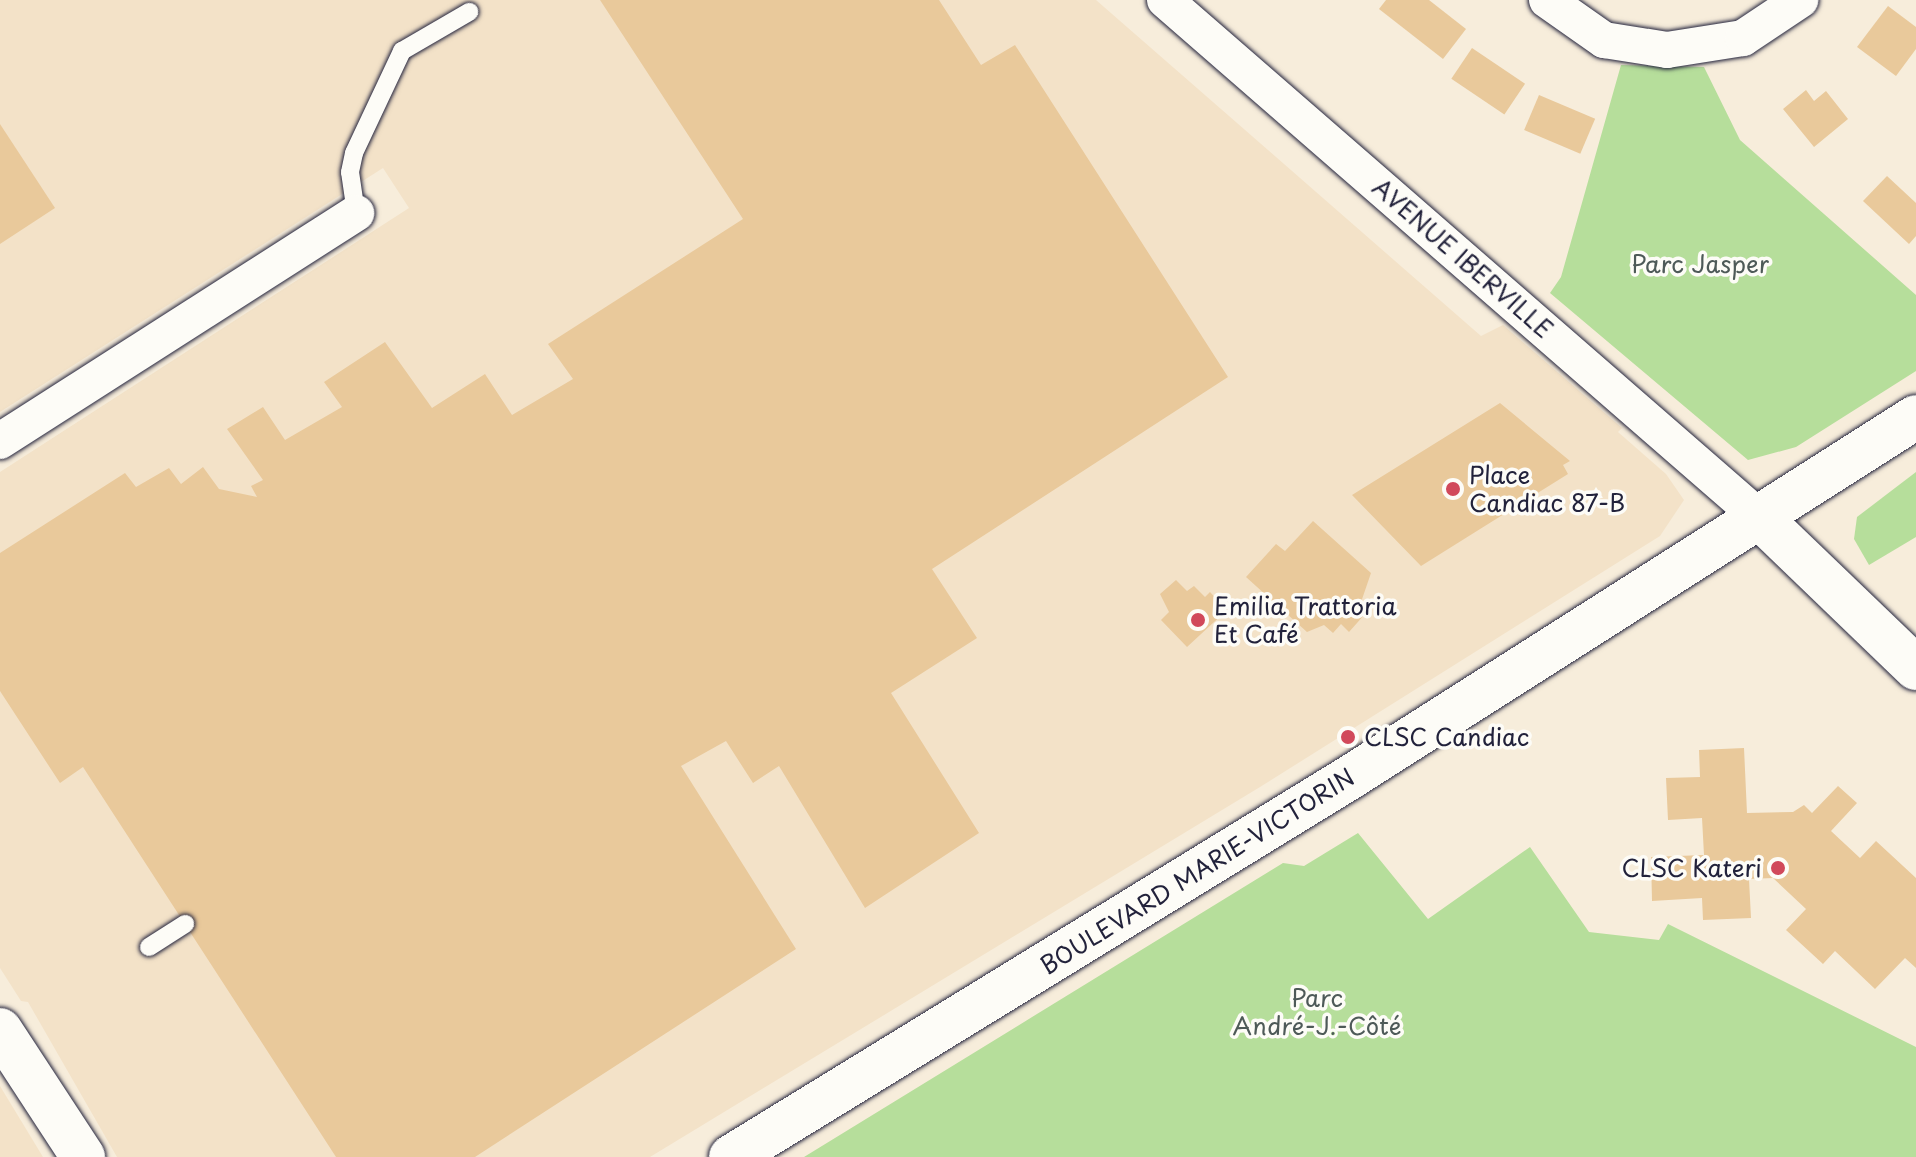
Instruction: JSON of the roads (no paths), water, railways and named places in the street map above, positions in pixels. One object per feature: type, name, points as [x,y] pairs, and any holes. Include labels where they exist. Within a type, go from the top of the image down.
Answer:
[{"type":"street","name":"AVENUE IBERVILLE","points":[[1165,0],[1759,517]]},
{"type":"street","points":[[1547,0],[1604,40],[1667,50],[1743,38],[1800,0]]},
{"type":"street","points":[[0,441],[356,213]]},
{"type":"street","name":"BOULEVARD MARIE-VICTORIN","points":[[731,1157],[1916,417]]},
{"type":"street","points":[[1759,517],[1916,668]]},
{"type":"street","points":[[0,1030],[83,1157]]},
{"type":"lane","points":[[356,213],[350,172],[354,153],[402,51],[469,12]]},
{"type":"lane","points":[[149,947],[185,924]]},
{"type":"place","name":"Place Candiac 87-B","points":[[1453,489]]},
{"type":"place","name":"Emilia Trattoria Et Café","points":[[1198,620]]},
{"type":"place","name":"CLSC Candiac","points":[[1348,737]]},
{"type":"place","name":"CLSC Kateri","points":[[1778,868]]},
{"type":"park label","name":"Parc Jasper","points":[[1700,264]]},
{"type":"park label","name":"Parc André-J.-Côté","points":[[1317,1012]]}]
